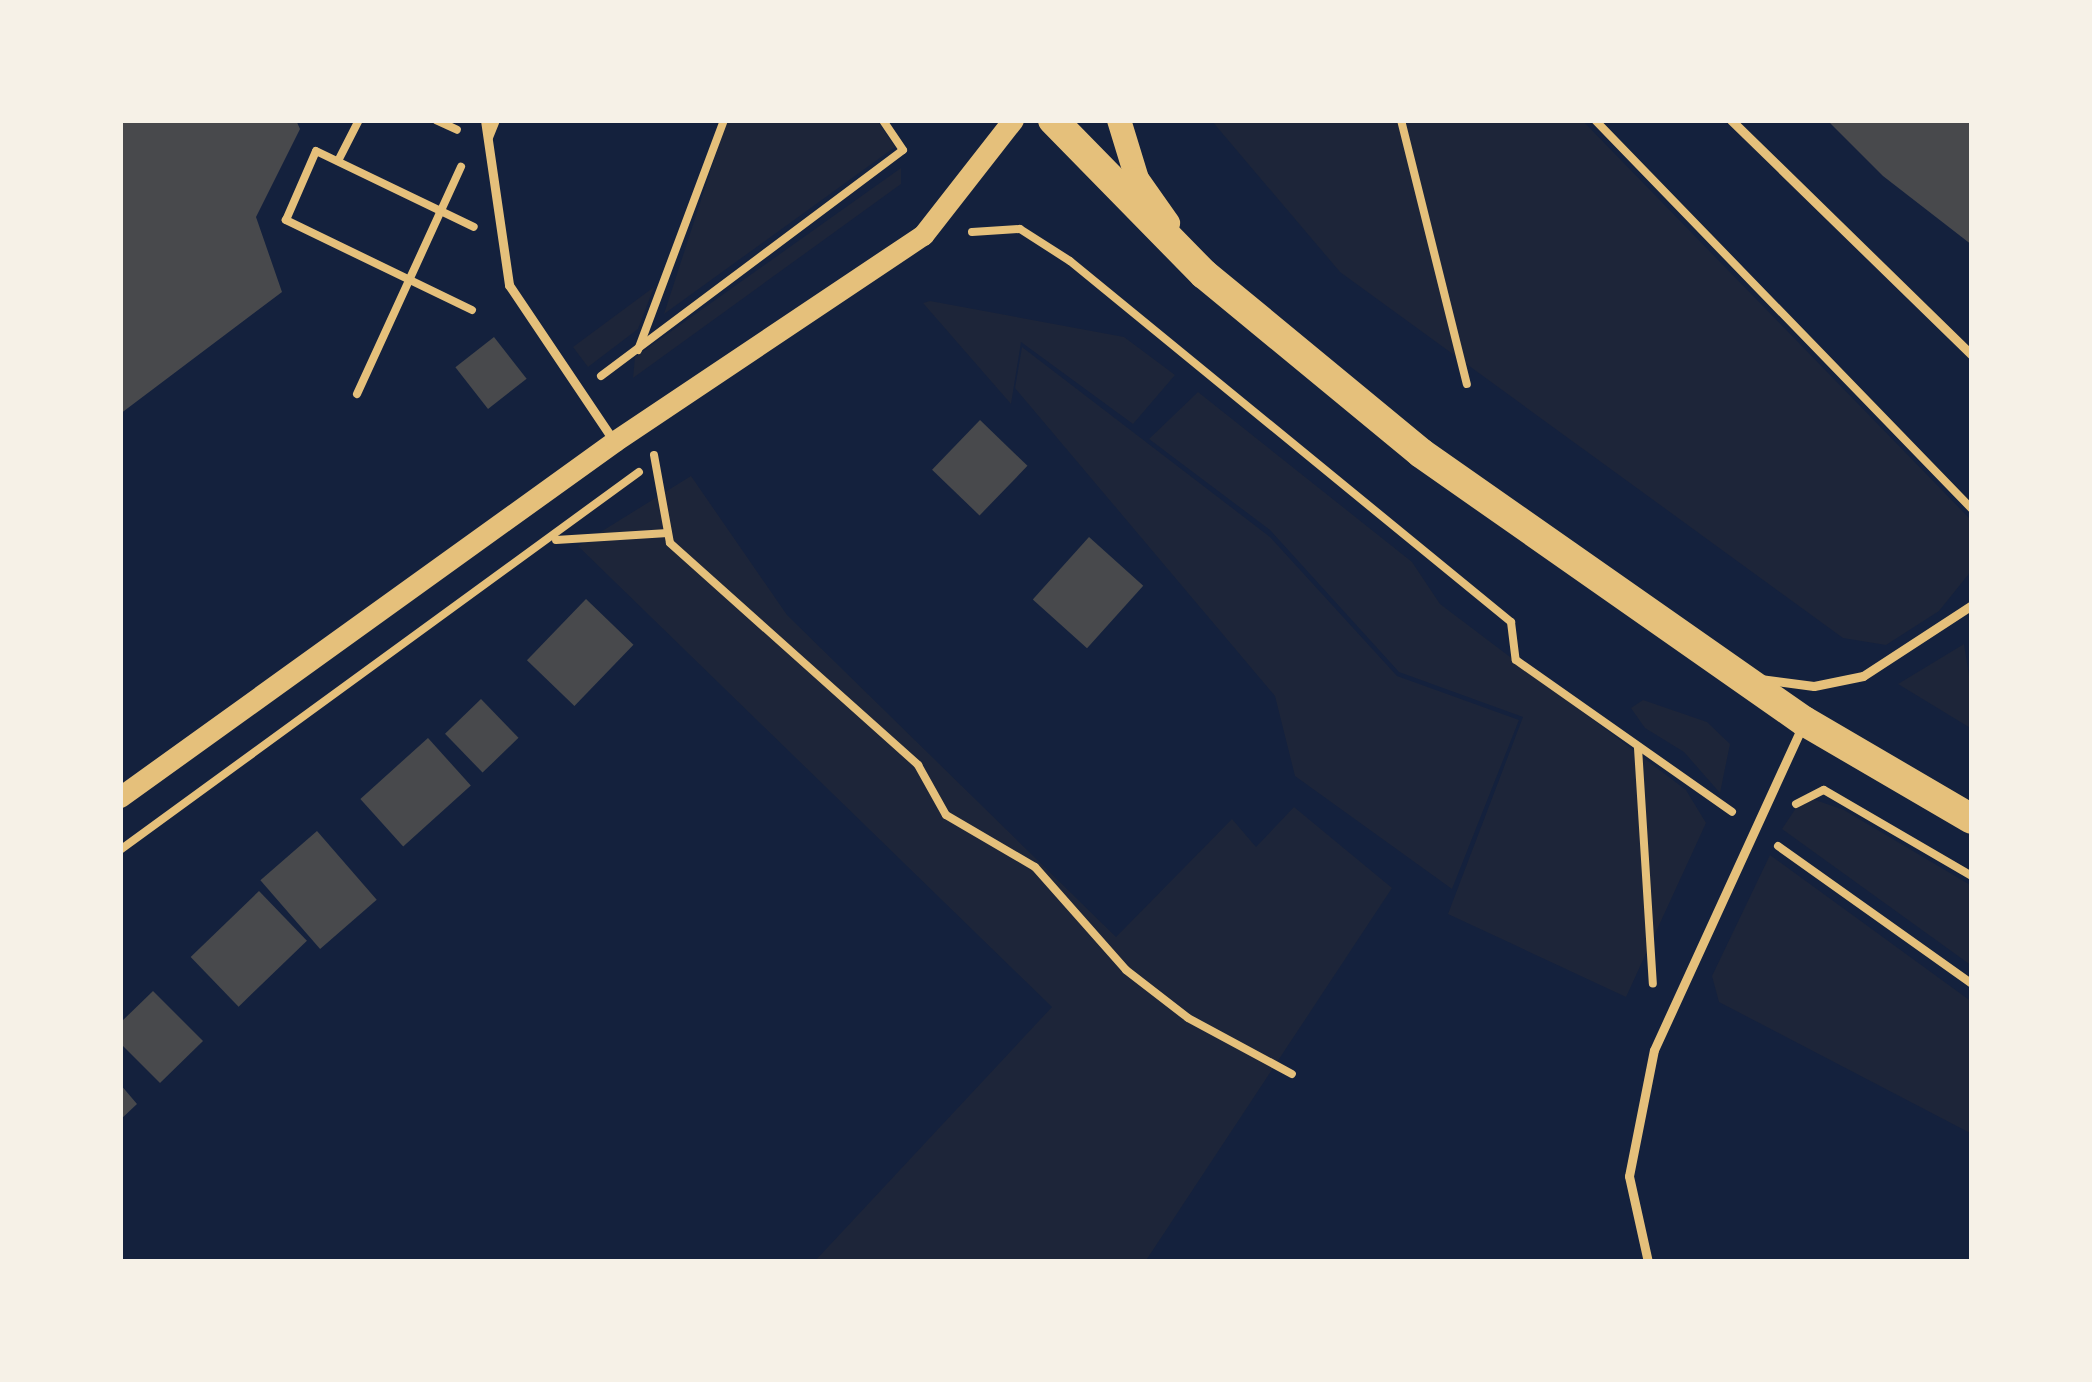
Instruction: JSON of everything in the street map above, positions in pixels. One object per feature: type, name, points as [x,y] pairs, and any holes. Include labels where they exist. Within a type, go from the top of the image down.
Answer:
[{"type":"main road","points":[[1053,120],[1204,274],[1420,453],[1804,721],[1972,819]]},
{"type":"main road","points":[[1119,120],[1137,179],[1204,274]]},
{"type":"street","points":[[120,797],[614,441],[923,235],[1013,120]]},
{"type":"lane","points":[[485,120],[509,285],[614,441]]},
{"type":"lane","points":[[488,137],[495,120]]},
{"type":"lane","points":[[1731,120],[1972,355]]},
{"type":"lane","points":[[1738,676],[1814,686],[1863,676],[1972,605]]},
{"type":"lane","points":[[1648,1262],[1629,1176],[1666,1025],[1804,721]]},
{"type":"path","points":[[338,162],[359,120]]},
{"type":"path","points":[[638,351],[724,120]]},
{"type":"path","points":[[578,390],[638,351],[903,149],[883,120]]},
{"type":"path","points":[[1401,120],[1467,384]]},
{"type":"path","points":[[1594,120],[1972,509]]},
{"type":"path","points":[[472,310],[286,220],[316,152],[502,241]]},
{"type":"path","points":[[357,394],[444,213],[465,157]]},
{"type":"path","points":[[961,240],[980,226],[1019,230],[1070,261],[1511,622],[1516,660],[1972,984]]},
{"type":"path","points":[[638,425],[656,459],[670,543],[918,765],[946,814],[1035,867],[1126,970],[1188,1018],[1292,1074]]},
{"type":"path","points":[[120,850],[676,445]]},
{"type":"path","points":[[550,541],[668,533]]},
{"type":"path","points":[[1638,746],[1648,968],[1666,1025]]},
{"type":"path","points":[[1769,839],[1785,810],[1824,790],[1972,876]]},
{"type":"shaded area","points":[[727,120],[877,120],[895,147],[664,314]]},
{"type":"shaded area","points":[[1211,120],[1582,120],[1972,521],[1972,570],[1939,611],[1886,645],[1843,638],[1340,272]]},
{"type":"shaded area","points":[[901,168],[901,184],[633,378],[635,357]]},
{"type":"shaded area","points":[[654,287],[638,329],[588,367],[573,347]]},
{"type":"shaded area","points":[[923,303],[1124,337],[1175,375],[1133,424],[1021,342],[1011,404]]},
{"type":"shaded area","points":[[1022,347],[1270,537],[1397,676],[1519,720],[1452,889],[1295,776],[1275,696],[1015,388]]},
{"type":"shaded area","points":[[1198,392],[1412,562],[1440,604],[1686,790],[1706,823],[1626,997],[1448,914],[1523,717],[1399,672],[1270,530],[1149,439]]},
{"type":"shaded area","points":[[691,476],[787,615],[1116,937],[1232,819],[1256,847],[1294,807],[1392,888],[1145,1262],[814,1262],[1052,1007],[578,546]]},
{"type":"shaded area","points":[[1964,644],[1972,695],[1972,729],[1898,684]]},
{"type":"shaded area","points":[[1643,700],[1707,722],[1730,744],[1720,793],[1684,752],[1645,728],[1631,708]]},
{"type":"shaded area","points":[[1804,796],[1844,810],[1972,886],[1972,966],[1782,829]]},
{"type":"shaded area","points":[[1770,855],[1972,1002],[1972,1134],[1719,1002],[1712,976]]},
{"type":"building","points":[[120,120],[296,120],[300,129],[256,217],[282,292],[120,414]]},
{"type":"building","points":[[1827,120],[1972,120],[1972,245],[1883,176]]},
{"type":"building","points":[[494,337],[527,379],[488,409],[455,367]]},
{"type":"building","points":[[980,420],[1027,466],[980,515],[932,470]]},
{"type":"building","points":[[1089,537],[1143,586],[1087,648],[1033,599]]},
{"type":"building","points":[[586,599],[633,645],[574,706],[527,660]]},
{"type":"building","points":[[481,699],[519,738],[483,773],[445,734]]},
{"type":"building","points":[[428,738],[471,786],[403,846],[360,799]]},
{"type":"building","points":[[317,831],[377,900],[320,949],[260,880]]},
{"type":"building","points":[[259,891],[307,941],[239,1007],[191,957]]},
{"type":"building","points":[[153,991],[203,1041],[160,1083],[120,1043],[120,1023]]},
{"type":"building","points":[[120,1084],[137,1104],[120,1120]]}]
